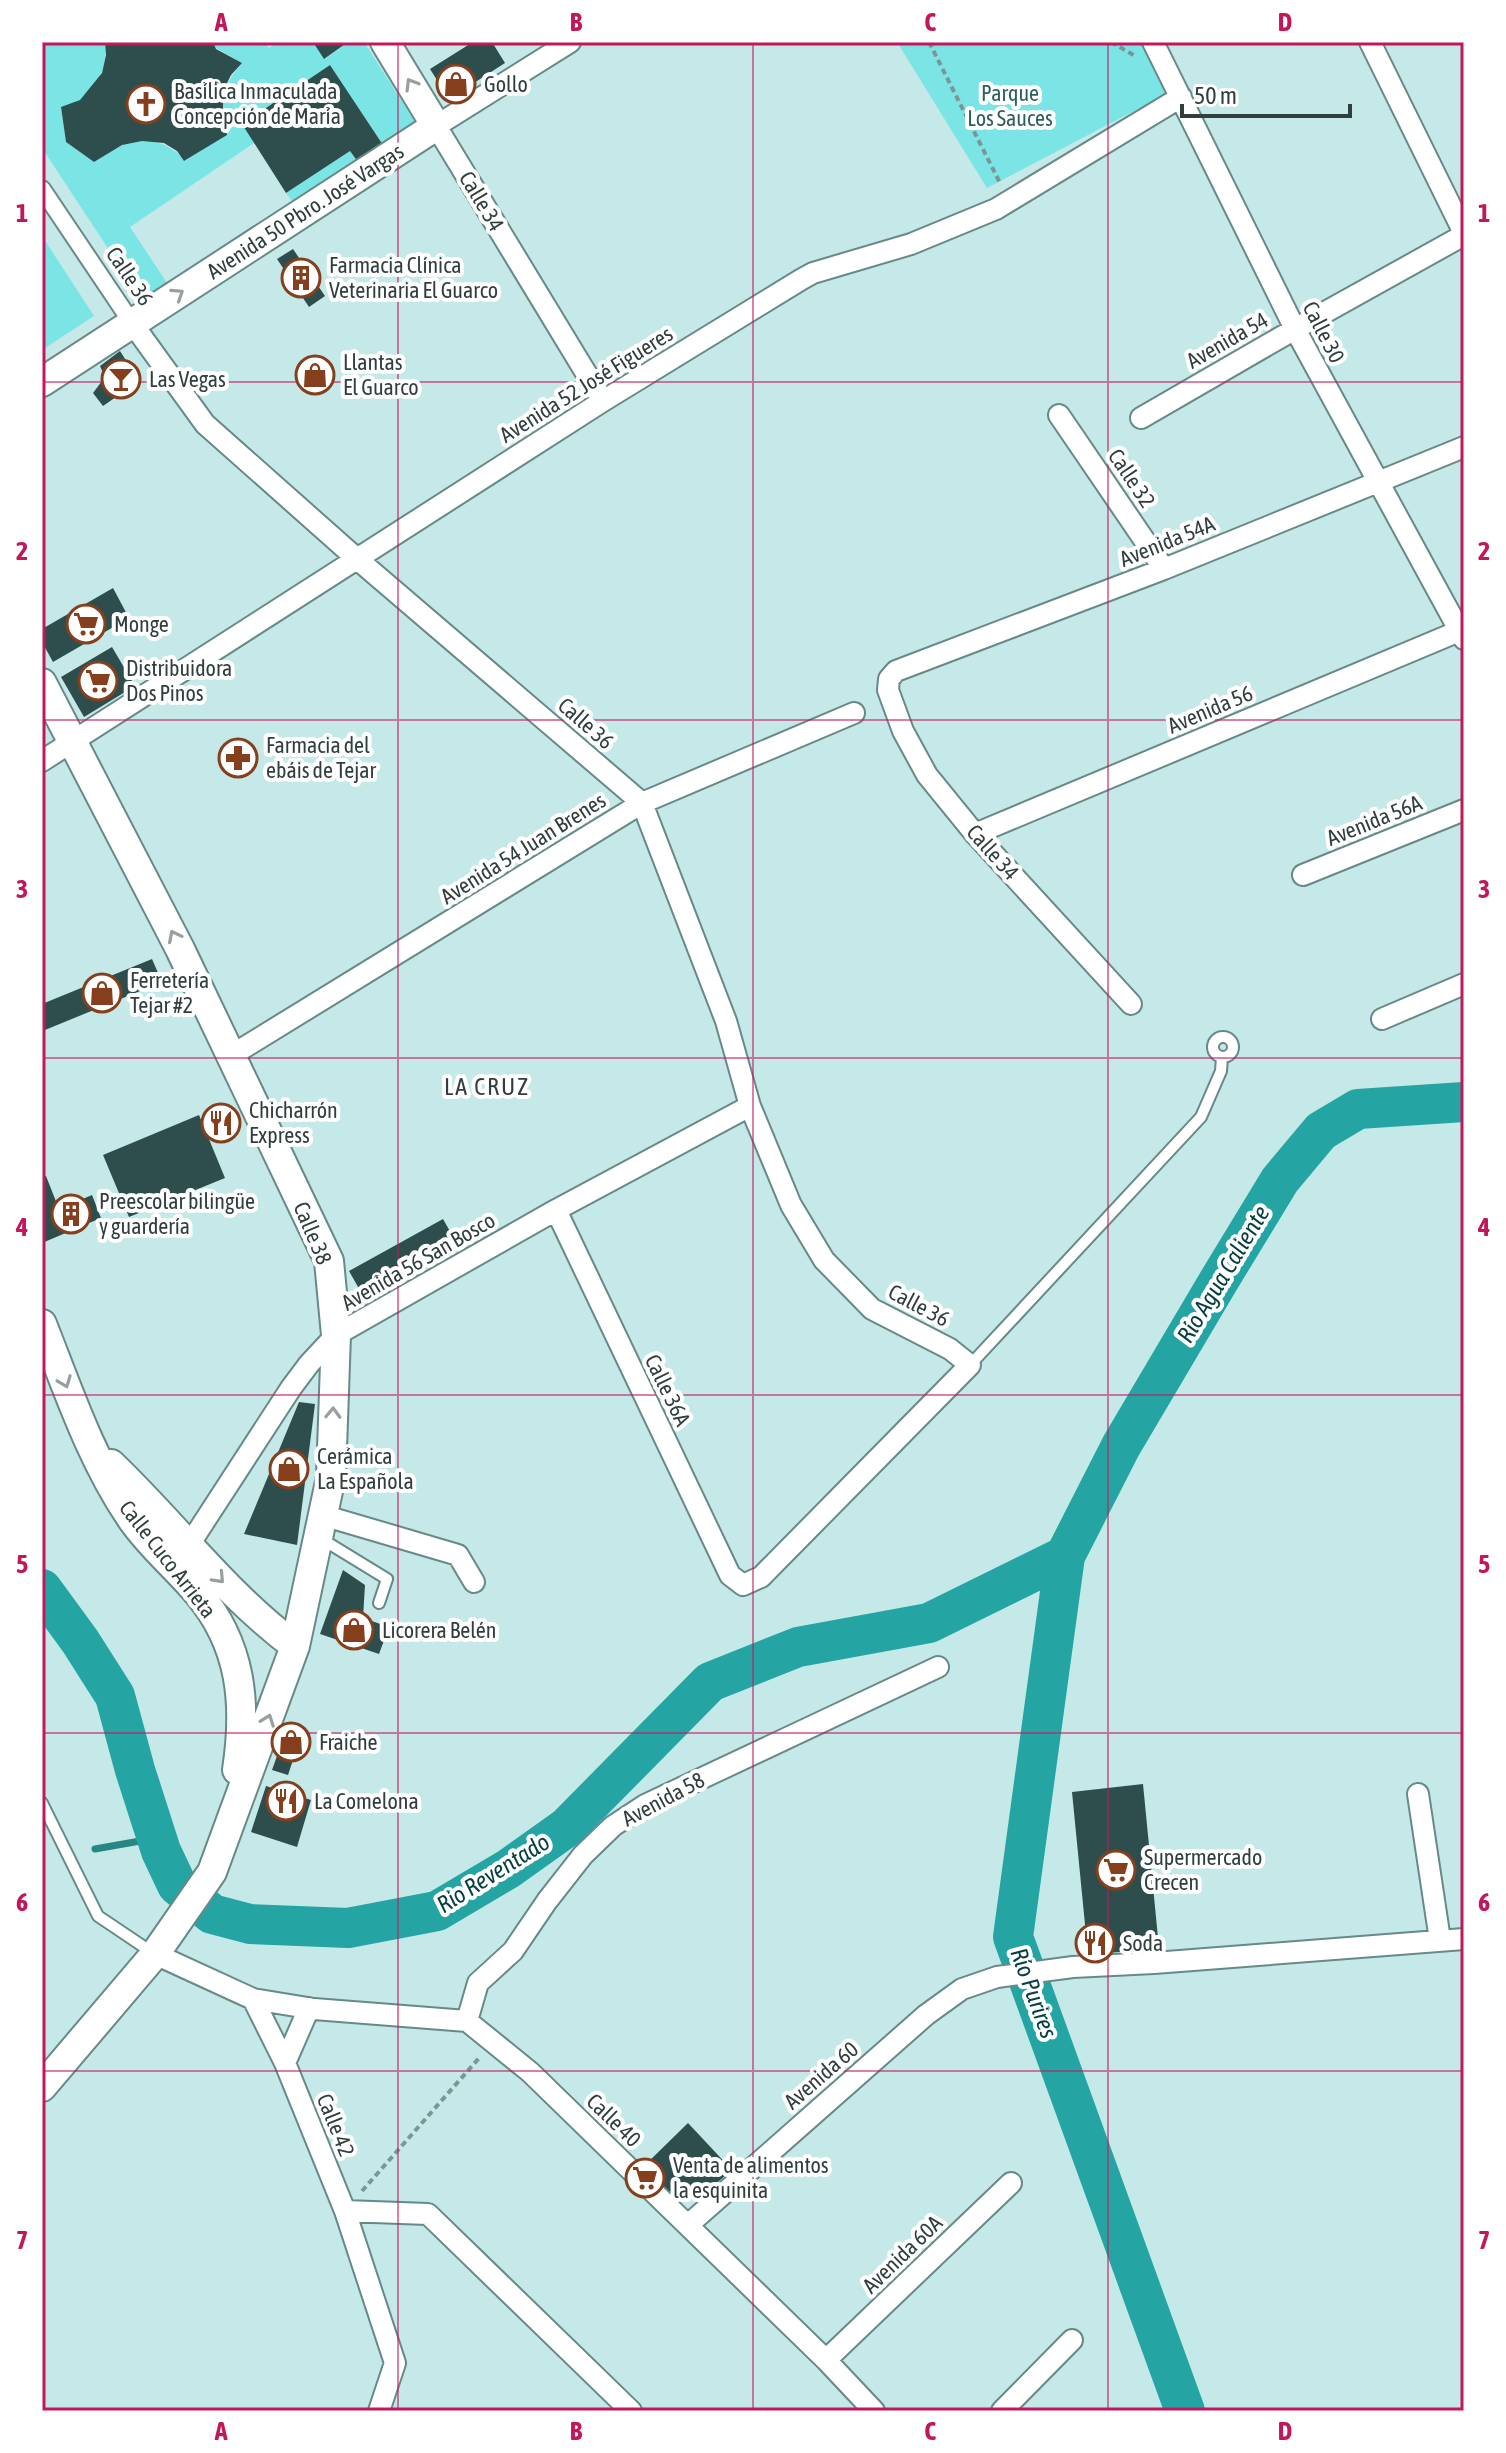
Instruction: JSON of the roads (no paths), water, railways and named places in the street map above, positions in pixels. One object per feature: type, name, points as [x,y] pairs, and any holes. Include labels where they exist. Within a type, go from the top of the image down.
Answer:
[{"type":"main road","name":"Calle 34","points":[[385,42],[436,126]]},
{"type":"main road","name":"Avenida 50 Pbro. José Vargas","points":[[42,382],[436,126]]},
{"type":"main road","name":"Calle 38","points":[[42,683],[232,1055],[329,1261],[336,1335],[331,1477],[295,1646],[209,1876]]},
{"type":"main road","points":[[42,1324],[88,1441]]},
{"type":"main road","name":"Calle Cuco Arrieta","points":[[88,1441],[134,1485],[261,1620],[295,1646]]},
{"type":"main road","name":"Calle Cuco Arrieta","points":[[88,1441],[132,1520],[199,1594],[230,1646],[237,1668],[242,1705],[241,1740],[233,1791],[209,1876]]},
{"type":"main road","points":[[42,2087],[163,1944],[209,1876]]},
{"type":"street","name":"Avenida 50 Pbro. José Vargas","points":[[436,126],[570,42]]},
{"type":"street","points":[[1370,42],[1464,234]]},
{"type":"street","name":"Calle 30","points":[[1145,46],[1181,97],[1295,329],[1376,482],[1462,633]]},
{"type":"street","name":"Avenida 52 José Figueres","points":[[42,761],[603,401],[813,273],[911,244],[996,209],[1181,97]]},
{"type":"street","name":"Calle 34","points":[[436,126],[603,401]]},
{"type":"street","name":"Calle 36","points":[[42,189],[132,323],[205,424],[642,803],[726,1021],[750,1106],[791,1205],[824,1260],[872,1309],[950,1349],[970,1365]]},
{"type":"street","name":"Avenida 54","points":[[1141,418],[1464,234]]},
{"type":"street","name":"Calle 32","points":[[1059,415],[1164,569]]},
{"type":"street","name":"Avenida 54A","points":[[889,679],[896,671],[1164,569],[1464,447]]},
{"type":"street","name":"Avenida 56","points":[[975,834],[1462,633]]},
{"type":"street","name":"Calle 34","points":[[889,679],[888,690],[903,731],[927,775],[975,834],[1131,1004]]},
{"type":"street","name":"Avenida 54 Juan Brenes","points":[[232,1055],[642,803],[854,713]]},
{"type":"street","name":"Avenida 56A","points":[[1303,875],[1464,810]]},
{"type":"street","points":[[1382,1019],[1464,984]]},
{"type":"street","name":"Avenida 56 San Bosco","points":[[189,1545],[291,1388],[336,1335],[556,1210],[750,1106]]},
{"type":"street","name":"Calle 36A","points":[[556,1210],[730,1575],[743,1585],[761,1577],[970,1365]]},
{"type":"street","points":[[320,1526],[458,1555],[474,1582]]},
{"type":"street","name":"Avenida 58","points":[[467,2021],[478,1983],[513,1951],[583,1855],[613,1826],[645,1805],[938,1667]]},
{"type":"street","points":[[1418,1794],[1440,1940],[1464,1939]]},
{"type":"street","name":"Avenida 60","points":[[688,2225],[926,2015],[962,1989],[997,1977],[1073,1967],[1440,1940]]},
{"type":"street","points":[[163,1944],[253,1999],[309,2008],[467,2021]]},
{"type":"street","name":"Calle 42","points":[[253,1999],[285,2063],[345,2211],[395,2363],[379,2411]]},
{"type":"street","points":[[285,2063],[309,2008]]},
{"type":"street","name":"Calle 40","points":[[467,2021],[530,2072],[826,2360],[874,2411]]},
{"type":"street","name":"Avenida 60A","points":[[826,2360],[1011,2183]]},
{"type":"street","points":[[345,2211],[428,2214],[631,2411]]},
{"type":"street","points":[[1002,2411],[1072,2340]]},
{"type":"lane","points":[[970,1365],[1201,1117],[1221,1071],[1222,1057]]},
{"type":"lane","points":[[320,1526],[387,1579],[379,1603]]},
{"type":"lane","points":[[42,1803],[98,1916],[163,1944]]},
{"type":"waterway","name":"Río Purires","points":[[1185,2411],[1013,1937],[1065,1556],[1121,1446],[1218,1282],[1280,1180],[1321,1131],[1358,1109],[1464,1102]]},
{"type":"waterway","name":"Rio Reventado","points":[[42,1589],[115,1696],[161,1851],[177,1885],[212,1914],[250,1924],[348,1928],[437,1911],[508,1869],[567,1827],[710,1682],[798,1647],[929,1623],[1065,1556]]},
{"type":"waterway","points":[[95,1849],[157,1838]]},
{"type":"place","name":"Gollo","points":[[456,84]]},
{"type":"place","name":"Basílica Inmaculada Concepción de María","points":[[146,104]]},
{"type":"place","name":"Farmacia Clínica Veterinaria El Guarco","points":[[301,278]]},
{"type":"place","name":"Llantas El Guarco","points":[[315,375]]},
{"type":"place","name":"Las Vegas","points":[[121,379]]},
{"type":"place","name":"Monge","points":[[86,624]]},
{"type":"place","name":"Distribuidora Dos Pinos","points":[[98,681]]},
{"type":"place","name":"Farmacia del ebáis de Tejar","points":[[238,758]]},
{"type":"place","name":"Ferretería Tejar #2","points":[[102,993]]},
{"type":"place","name":"Chicharrón Express","points":[[221,1123]]},
{"type":"place","name":"Preescolar bilingüe y guardería","points":[[71,1214]]},
{"type":"place","name":"Cerámica La Española","points":[[289,1469]]},
{"type":"place","name":"Licorera Belén","points":[[354,1630]]},
{"type":"place","name":"Fraiche","points":[[291,1742]]},
{"type":"place","name":"La Comelona","points":[[286,1801]]},
{"type":"place","name":"Supermercado Crecen","points":[[1116,1870]]},
{"type":"place","name":"Soda","points":[[1095,1943]]},
{"type":"place","name":"Venta de alimentos la esquinita","points":[[645,2178]]},
{"type":"district","name":"LA CRUZ","points":[[487,1086]]},
{"type":"park label","name":"Parque Los Sauces","points":[[1010,106]]},
{"type":"water label","name":"Río Agua Caliente","points":[[1223,1274]]}]
